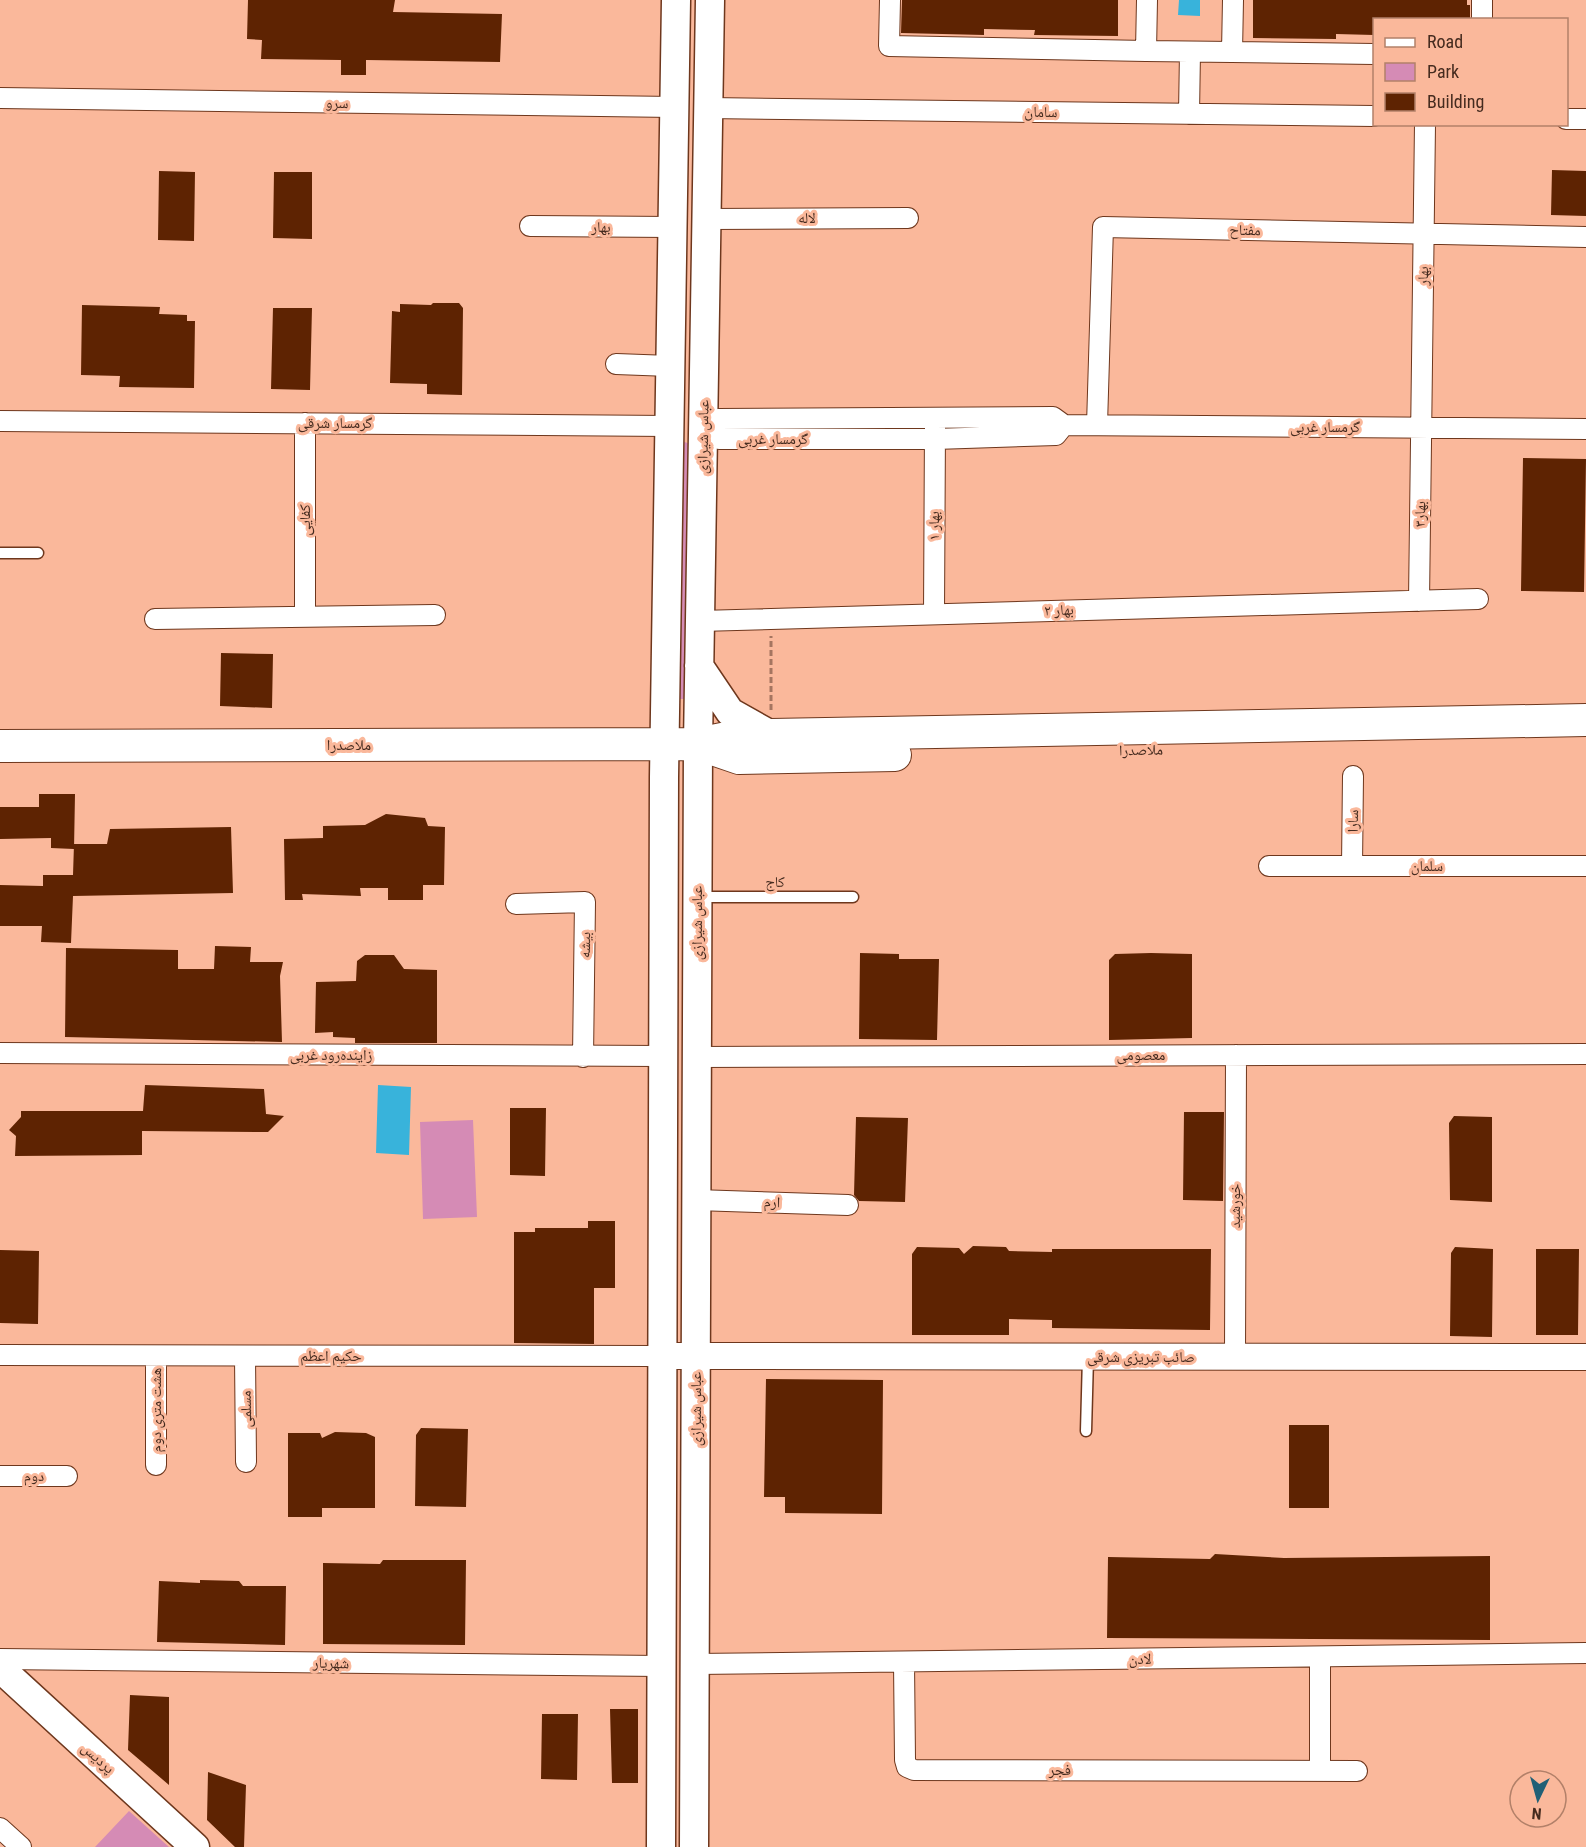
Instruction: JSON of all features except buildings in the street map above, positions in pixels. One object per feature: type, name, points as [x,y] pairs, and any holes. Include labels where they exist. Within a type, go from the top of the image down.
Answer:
[{"type":"main road","points":[[661,1847],[664,744],[676,0]]},
{"type":"main road","name":"عباس شیرازی","points":[[694,1847],[698,744],[710,0]]},
{"type":"main road","points":[[669,426],[703,426]]},
{"type":"main road","points":[[699,666],[730,712],[742,721],[771,735]]},
{"type":"main road","points":[[665,704],[671,710],[682,712],[690,710],[699,701]]},
{"type":"main road","name":"ملاصدرا","points":[[0,746],[698,744],[732,736],[1586,720]]},
{"type":"main road","name":"ملاصدرا","points":[[698,744],[739,759],[1586,740]]},
{"type":"main road","name":"پردیس","points":[[0,1668],[195,1847]]},
{"type":"street","points":[[890,0],[890,46],[1373,54]]},
{"type":"street","points":[[1146,51],[1147,0]]},
{"type":"street","points":[[1232,52],[1233,0]]},
{"type":"street","points":[[1482,0],[1482,18]]},
{"type":"street","points":[[1189,114],[1190,52]]},
{"type":"street","name":"سرو","points":[[0,98],[674,107]]},
{"type":"street","name":"سامان","points":[[708,108],[1373,116]]},
{"type":"street","points":[[1568,119],[1586,119]]},
{"type":"street","name":"بهار","points":[[1421,427],[1425,126]]},
{"type":"street","name":"لاله","points":[[707,219],[908,218]]},
{"type":"street","name":"بهار","points":[[530,226],[672,227]]},
{"type":"street","name":"مفتاح","points":[[1097,425],[1103,227],[1586,237]]},
{"type":"street","points":[[616,364],[670,366]]},
{"type":"street","name":"بهار ۱","points":[[934,614],[935,417]]},
{"type":"street","name":"گرمسار غربی","points":[[1064,425],[1056,435],[935,439],[719,439],[703,426],[718,419],[1053,417],[1064,425],[1586,429]]},
{"type":"street","name":"گرمسار شرقی","points":[[0,421],[669,426]]},
{"type":"street","name":"کفایی","points":[[305,423],[305,617]]},
{"type":"street","name":"بهار۳","points":[[1419,601],[1421,427]]},
{"type":"street","name":"بهار ۲","points":[[700,621],[1478,600]]},
{"type":"street","points":[[155,619],[435,615]]},
{"type":"street","name":"سارا","points":[[1352,866],[1353,776]]},
{"type":"street","name":"سلمان","points":[[1269,866],[1586,866]]},
{"type":"street","name":"بیشه","points":[[516,904],[585,902],[583,1057]]},
{"type":"street","name":"زاینده‌رود غربی","points":[[0,1053],[662,1056]]},
{"type":"street","name":"معصومی","points":[[697,1057],[1586,1054]]},
{"type":"street","name":"خورشید","points":[[1235,1357],[1236,1055]]},
{"type":"street","name":"ارم","points":[[696,1200],[848,1205]]},
{"type":"street","name":"حکیم اعظم","points":[[0,1355],[662,1356]]},
{"type":"street","name":"هشت متری دوم","points":[[156,1356],[156,1465]]},
{"type":"street","name":"مسلمی","points":[[245,1356],[246,1462]]},
{"type":"street","name":"صائب تبریزی شرقی","points":[[662,1356],[1586,1357]]},
{"type":"street","name":"دوم","points":[[0,1476],[68,1476]]},
{"type":"street","name":"لادن","points":[[695,1664],[1586,1653]]},
{"type":"street","points":[[1320,1657],[1320,1770]]},
{"type":"street","name":"شهریار","points":[[0,1659],[661,1666]]},
{"type":"street","name":"فجر","points":[[904,1662],[904,1760],[907,1767],[914,1770],[1357,1771]]},
{"type":"street","points":[[0,1828],[21,1847]]},
{"type":"lane","points":[[0,553],[38,554]]},
{"type":"lane","name":"کاج","points":[[697,897],[853,897]]},
{"type":"lane","points":[[1086,1431],[1088,1357]]},
{"type":"path","points":[[771,735],[772,619]]},
{"type":"green space","points":[[682,441],[690,444],[686,699],[679,699]]},
{"type":"green space","points":[[473,1120],[477,1217],[423,1219],[420,1122]]},
{"type":"green space","points":[[129,1811],[169,1847],[95,1847]]},
{"type":"water","points":[[1179,0],[1200,0],[1200,16],[1178,15]]},
{"type":"water","points":[[378,1085],[411,1087],[409,1155],[376,1153]]}]
